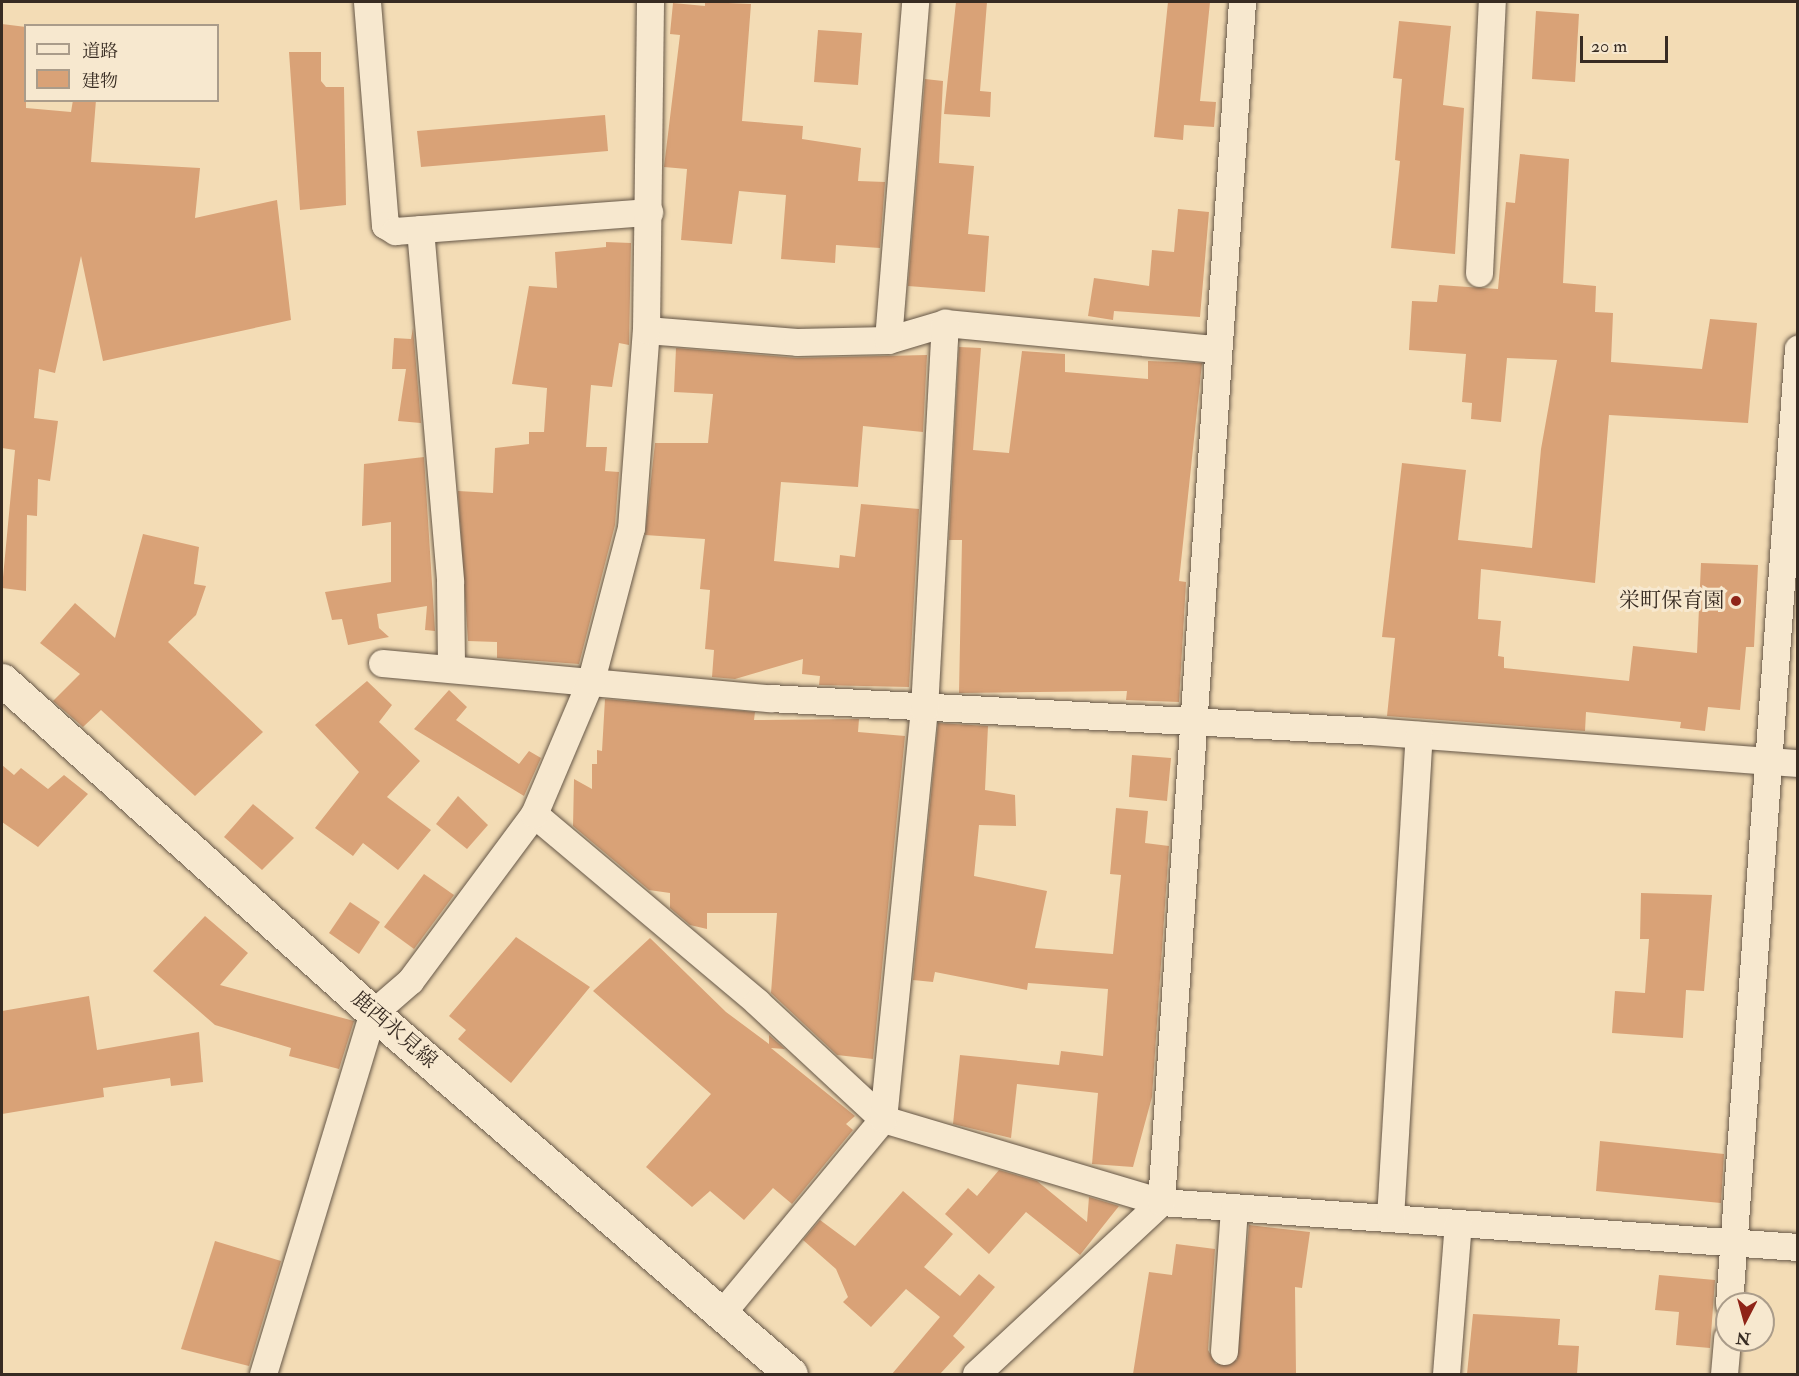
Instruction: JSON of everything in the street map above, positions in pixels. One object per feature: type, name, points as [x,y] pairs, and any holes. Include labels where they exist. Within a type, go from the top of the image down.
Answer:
[{"type":"main road","name":"鹿西氷見線","points":[[2,680],[373,1012],[791,1374]]},
{"type":"street","points":[[367,2],[385,225],[395,231],[649,212]]},
{"type":"street","points":[[263,1374],[373,1012],[410,981],[534,814],[591,680],[631,528],[646,330],[650,2]]},
{"type":"street","points":[[888,340],[915,2]]},
{"type":"street","points":[[976,1374],[1161,1202],[1195,721],[1216,349],[1242,2]]},
{"type":"street","points":[[1479,273],[1492,2]]},
{"type":"street","points":[[420,229],[450,582],[451,668]]},
{"type":"street","points":[[646,330],[797,342],[888,340],[945,323],[1216,349]]},
{"type":"street","points":[[721,1314],[883,1119],[924,709],[945,323]]},
{"type":"street","points":[[1730,1292],[1770,761],[1797,348]]},
{"type":"street","points":[[382,663],[924,709],[1195,721],[1797,763]]},
{"type":"street","points":[[1390,1218],[1419,735]]},
{"type":"street","points":[[534,814],[757,1002],[883,1119],[1161,1202],[1797,1247]]},
{"type":"street","points":[[1224,1351],[1234,1207]]},
{"type":"street","points":[[1446,1374],[1458,1223]]},
{"type":"street","points":[[1724,1374],[1726,1352]]},
{"type":"building","points":[[705,2],[751,4],[742,121],[803,126],[802,139],[861,148],[858,181],[885,182],[880,248],[836,245],[835,263],[781,259],[786,195],[739,191],[732,244],[681,240],[687,169],[664,167],[680,35],[670,34],[673,3],[705,6]]},
{"type":"building","points":[[956,2],[987,2],[980,91],[991,92],[990,117],[944,114]]},
{"type":"building","points":[[1168,2],[1210,2],[1200,101],[1216,102],[1214,127],[1184,125],[1183,140],[1154,137]]},
{"type":"building","points":[[1536,11],[1579,14],[1575,82],[1532,79]]},
{"type":"building","points":[[1399,21],[1451,26],[1443,105],[1464,108],[1455,254],[1391,248],[1400,161],[1395,160],[1402,79],[1393,78]]},
{"type":"building","points":[[2,24],[24,27],[24,102],[26,102],[26,108],[71,112],[73,102],[96,102],[91,162],[200,168],[195,218],[277,200],[291,320],[103,361],[81,256],[55,373],[39,369],[34,418],[58,421],[50,481],[38,479],[37,516],[27,515],[26,591],[2,588],[15,450],[2,448]]},
{"type":"building","points":[[818,30],[862,33],[858,85],[814,82]]},
{"type":"building","points":[[289,52],[321,52],[321,81],[326,87],[344,87],[346,205],[300,210]]},
{"type":"building","points":[[925,79],[943,81],[939,163],[974,166],[968,234],[989,236],[985,292],[908,286]]},
{"type":"building","points":[[605,115],[608,151],[421,167],[417,131]]},
{"type":"building","points":[[1520,154],[1569,159],[1563,283],[1596,286],[1595,312],[1613,313],[1611,362],[1702,369],[1710,319],[1757,323],[1748,423],[1609,415],[1595,583],[1481,569],[1478,619],[1501,621],[1498,656],[1504,657],[1504,668],[1629,681],[1633,646],[1697,653],[1701,563],[1758,565],[1754,647],[1746,647],[1740,710],[1708,707],[1705,731],[1680,728],[1681,722],[1586,712],[1585,731],[1387,716],[1395,638],[1382,637],[1402,463],[1466,470],[1458,540],[1532,548],[1541,449],[1557,360],[1507,358],[1501,422],[1471,419],[1472,403],[1462,402],[1466,354],[1409,350],[1412,301],[1437,302],[1439,285],[1498,289],[1506,202],[1515,203]]},
{"type":"building","points":[[1178,209],[1209,212],[1200,317],[1114,311],[1113,320],[1088,316],[1094,278],[1149,286],[1152,250],[1174,252]]},
{"type":"building","points":[[606,242],[631,243],[629,345],[619,343],[612,387],[591,385],[586,447],[607,447],[605,471],[619,472],[615,525],[579,664],[497,658],[497,642],[468,641],[458,491],[493,493],[495,448],[529,444],[529,432],[544,432],[547,388],[512,384],[529,286],[557,288],[555,252],[606,247]]},
{"type":"building","points":[[413,328],[421,423],[398,421],[406,369],[392,369],[394,338],[411,339]]},
{"type":"building","points":[[959,347],[981,348],[973,450],[1009,453],[1022,351],[1065,354],[1065,372],[1148,379],[1148,361],[1202,363],[1179,581],[1186,582],[1179,702],[1126,700],[1127,691],[959,693],[962,540],[949,540]]},
{"type":"building","points":[[676,348],[797,358],[927,355],[923,432],[863,426],[858,487],[781,482],[774,561],[839,568],[840,555],[855,557],[861,504],[919,509],[909,687],[819,685],[820,676],[802,674],[803,659],[735,679],[712,677],[714,650],[705,649],[710,590],[700,589],[705,539],[645,535],[655,443],[708,443],[713,394],[674,392]]},
{"type":"building","points":[[424,457],[435,631],[425,630],[427,606],[377,614],[379,628],[389,637],[348,645],[342,619],[332,620],[325,592],[391,582],[391,522],[362,526],[364,464]]},
{"type":"building","points":[[143,534],[199,547],[194,584],[206,586],[196,615],[168,642],[263,732],[195,796],[101,710],[83,727],[53,701],[80,674],[40,643],[75,603],[115,638]]},
{"type":"building","points":[[367,681],[392,705],[379,722],[420,761],[387,797],[431,830],[398,870],[363,843],[353,856],[315,828],[359,772],[315,725]]},
{"type":"building","points":[[449,690],[467,707],[456,720],[519,764],[529,751],[541,758],[524,796],[414,729]]},
{"type":"building","points":[[605,699],[755,712],[754,720],[859,719],[858,732],[905,736],[873,1059],[837,1055],[771,993],[777,913],[707,913],[707,929],[690,925],[670,908],[670,893],[649,890],[573,826],[574,779],[592,789],[592,764],[597,764],[597,750],[602,751]]},
{"type":"building","points":[[938,723],[988,726],[985,790],[1015,795],[1016,826],[979,825],[974,876],[1047,891],[1035,948],[1113,954],[1121,875],[1110,874],[1116,808],[1148,811],[1145,843],[1169,846],[1152,1097],[1133,1167],[1092,1164],[1098,1093],[1017,1084],[1011,1138],[953,1124],[960,1055],[1059,1065],[1061,1051],[1103,1056],[1108,989],[1028,983],[1027,990],[935,972],[933,982],[913,980]]},
{"type":"building","points":[[1132,755],[1171,758],[1167,801],[1129,797]]},
{"type":"building","points":[[2,765],[14,775],[21,768],[48,789],[64,775],[88,794],[38,847],[2,822]]},
{"type":"building","points":[[458,796],[488,825],[467,849],[436,824]]},
{"type":"building","points":[[253,804],[294,838],[262,870],[224,837]]},
{"type":"building","points":[[424,874],[454,895],[414,949],[384,927]]},
{"type":"building","points":[[1641,893],[1712,895],[1704,991],[1686,990],[1683,1038],[1612,1033],[1615,991],[1645,993],[1649,939],[1640,939]]},
{"type":"building","points":[[350,902],[380,922],[359,954],[329,933]]},
{"type":"building","points":[[205,916],[248,953],[220,985],[354,1021],[339,1069],[289,1056],[291,1048],[215,1025],[153,971]]},
{"type":"building","points":[[516,937],[590,987],[511,1083],[458,1039],[466,1030],[449,1016]]},
{"type":"building","points":[[650,938],[726,1012],[769,1044],[769,1035],[785,1049],[771,1048],[855,1116],[846,1124],[853,1130],[792,1204],[773,1188],[744,1220],[710,1191],[692,1207],[646,1167],[711,1094],[593,991]]},
{"type":"building","points":[[89,996],[97,1050],[199,1032],[203,1082],[171,1086],[170,1078],[103,1088],[104,1097],[2,1114],[2,1011]]},
{"type":"building","points":[[1600,1141],[1724,1154],[1721,1203],[1596,1191]]},
{"type":"building","points":[[999,1170],[1037,1181],[1087,1222],[1089,1197],[1119,1206],[1080,1255],[1026,1212],[989,1254],[945,1214],[968,1188],[977,1196]]},
{"type":"building","points":[[903,1191],[953,1234],[924,1267],[960,1296],[979,1274],[995,1287],[953,1336],[965,1347],[940,1374],[892,1374],[940,1317],[906,1289],[871,1327],[843,1302],[848,1297],[836,1269],[803,1240],[820,1220],[855,1246]]},
{"type":"building","points":[[1249,1225],[1310,1232],[1302,1288],[1295,1287],[1296,1374],[1133,1374],[1149,1272],[1172,1275],[1176,1244],[1215,1249],[1208,1350],[1216,1364],[1237,1360]]},
{"type":"building","points":[[215,1241],[281,1261],[249,1366],[181,1349]]},
{"type":"building","points":[[1659,1275],[1715,1280],[1710,1348],[1676,1345],[1679,1312],[1655,1310]]},
{"type":"building","points":[[1473,1314],[1560,1319],[1558,1345],[1579,1346],[1577,1374],[1467,1374]]},
{"type":"place","name":"栄町保育園","points":[[1736,601]]}]
